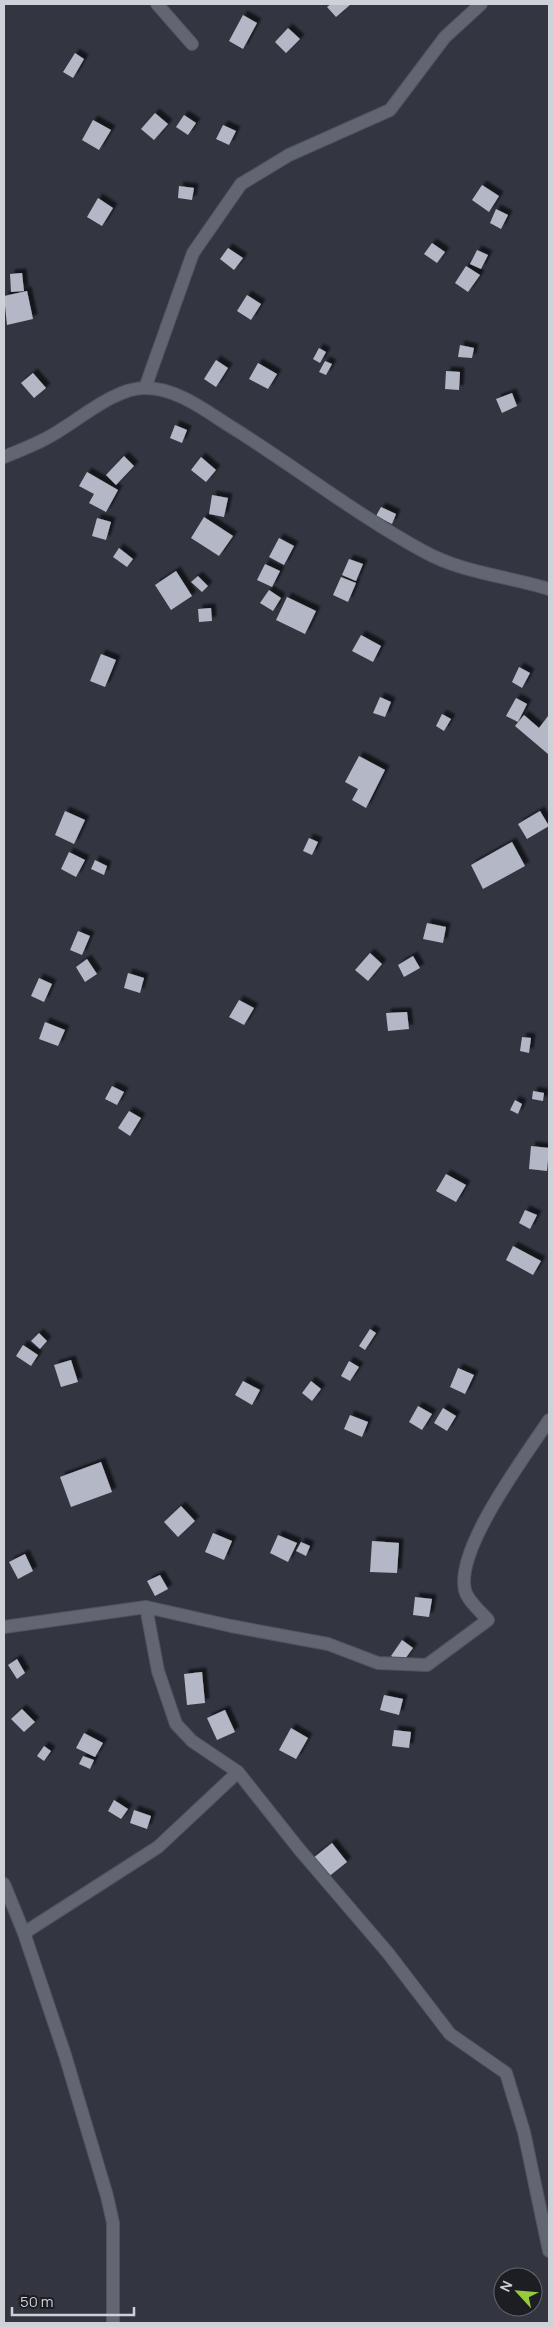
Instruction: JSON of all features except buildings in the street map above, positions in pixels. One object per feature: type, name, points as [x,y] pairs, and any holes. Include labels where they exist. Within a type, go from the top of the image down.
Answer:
[{"type":"street","points":[[157,4],[192,44]]},
{"type":"street","points":[[144,388],[193,253],[241,184],[289,155],[390,110],[445,37],[481,4]]},
{"type":"street","points":[[4,457],[45,439],[124,391],[144,388],[165,390],[187,400],[284,460],[367,518],[425,552],[460,567],[549,588]]},
{"type":"street","points":[[4,1627],[146,1607],[231,1626],[328,1644],[378,1663],[427,1665],[488,1620],[465,1592],[463,1575],[480,1528],[549,1420]]},
{"type":"street","points":[[146,1607],[158,1671],[176,1724],[192,1741],[238,1772],[299,1849],[388,1953],[450,2034],[506,2073],[524,2132],[549,2252]]},
{"type":"street","points":[[24,1934],[158,1847],[238,1772]]},
{"type":"street","points":[[4,1884],[24,1934],[65,2055],[107,2196],[113,2223],[113,2323]]}]
